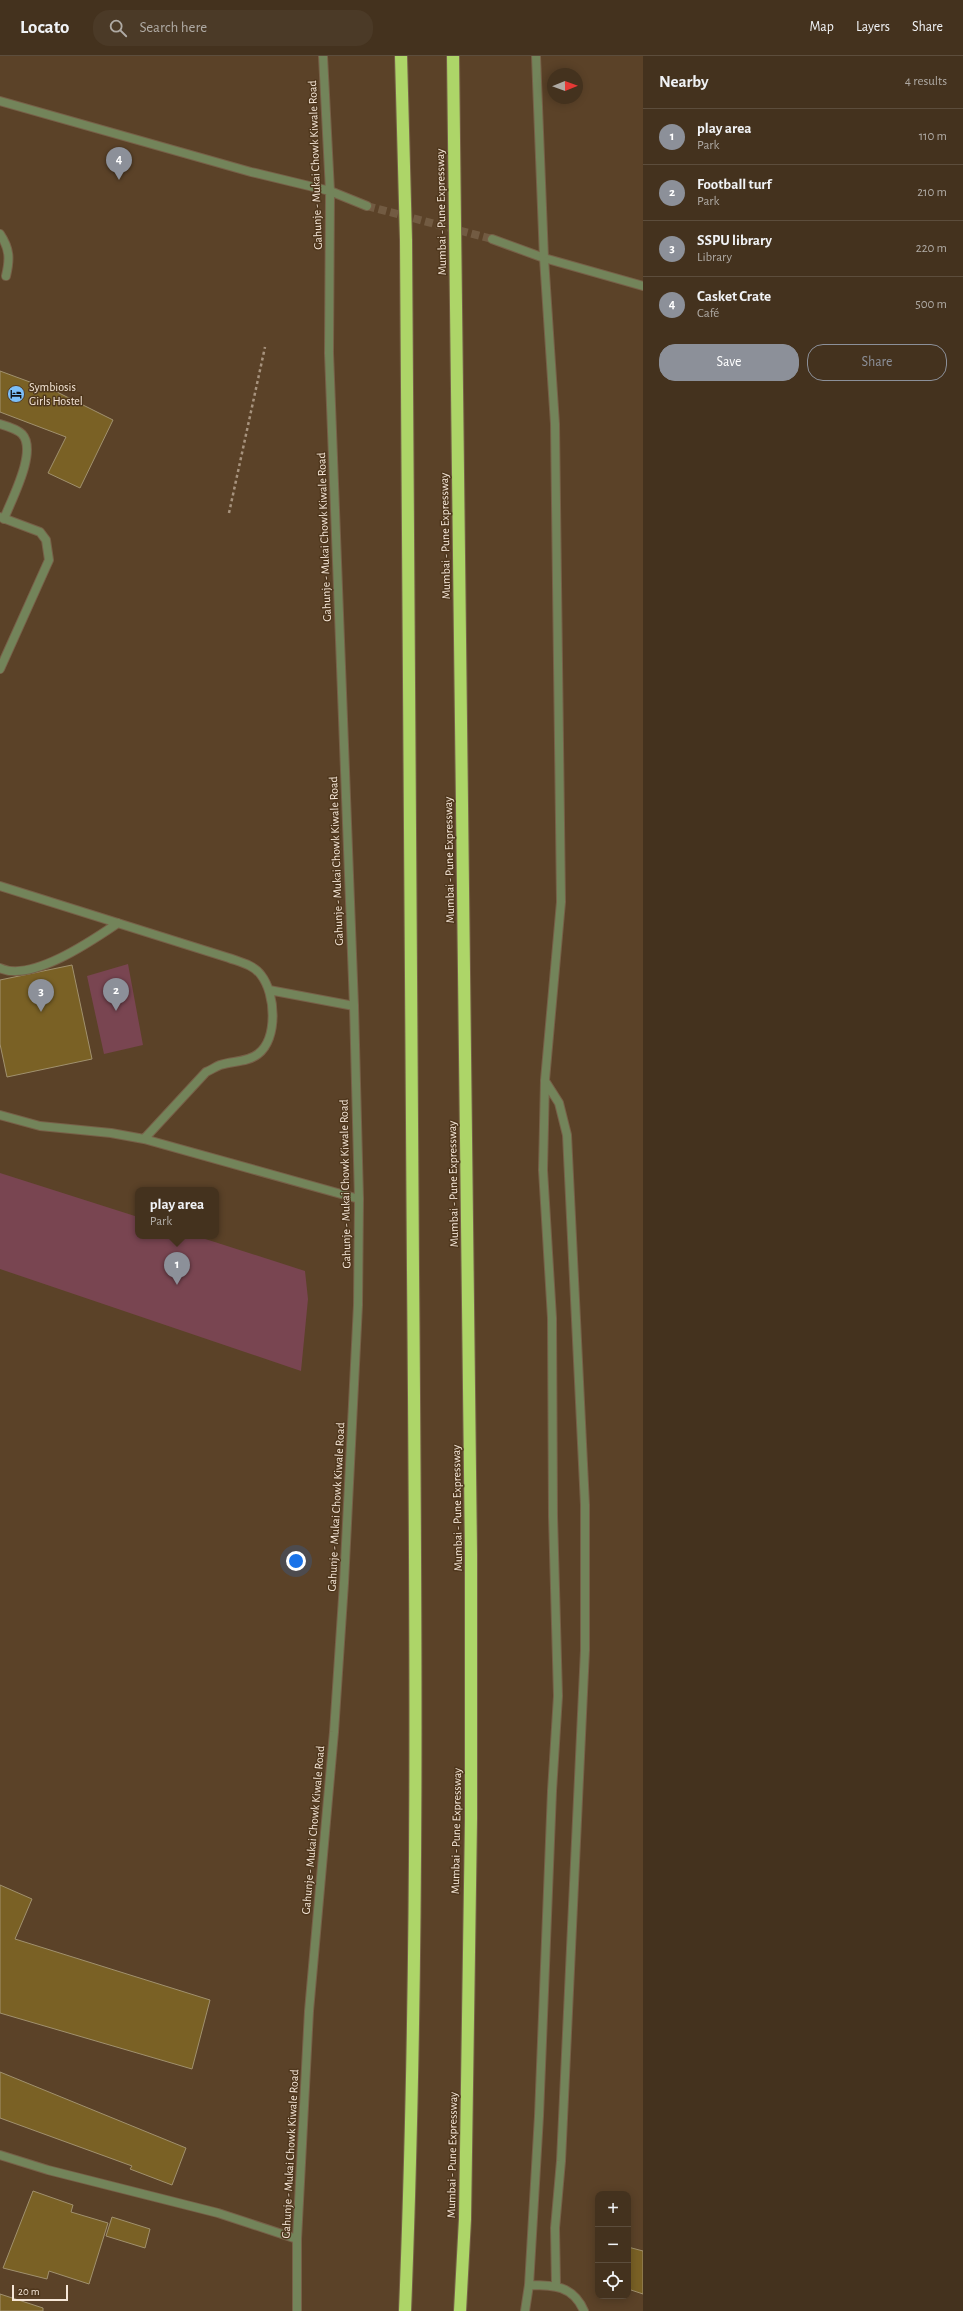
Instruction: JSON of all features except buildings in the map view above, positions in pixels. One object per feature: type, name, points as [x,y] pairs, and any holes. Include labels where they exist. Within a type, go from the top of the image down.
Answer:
[{"type":"highway","points":[[401,56],[406,256],[416,1554],[415,1819],[409,2217],[405,2311]]},
{"type":"highway","name":"Mumbai - Pune Expressway","points":[[453,56],[471,1554],[471,1843],[465,2219],[460,2311]]},
{"type":"street","name":"Gahunje - Mukai Chowk Kiwale Road","points":[[297,2311],[297,2239],[309,2011],[334,1732],[346,1552],[358,1305],[359,1199],[354,1006],[329,353],[330,191],[323,56]]},
{"type":"street","points":[[525,2311],[529,2285],[558,1696],[553,1516],[552,1318],[543,1170],[545,1080],[561,902],[556,424],[544,258],[536,56]]},
{"type":"street","points":[[0,101],[251,172],[330,191],[367,206]]},
{"type":"street","points":[[0,234],[8,245],[10,258],[6,276]]},
{"type":"street","points":[[492,239],[544,258],[643,286]]},
{"type":"street","points":[[0,424],[22,434],[27,444],[27,461],[2,518],[40,532],[46,540],[49,560],[0,669]]},
{"type":"street","points":[[0,886],[250,966],[261,975],[269,990],[272,1013],[271,1032],[265,1048],[257,1055],[249,1059],[219,1065],[206,1072],[144,1139]]},
{"type":"street","points":[[0,968],[6,971],[23,971],[40,966],[85,945],[118,923]]},
{"type":"street","points":[[269,990],[354,1006]]},
{"type":"street","points":[[545,1080],[559,1103],[567,1135],[585,1513],[585,1650],[561,2161],[555,2228],[556,2285]]},
{"type":"street","points":[[0,1115],[40,1126],[111,1132],[144,1139],[359,1199]]},
{"type":"street","points":[[0,2155],[48,2170],[218,2213],[297,2239]]},
{"type":"street","points":[[529,2285],[556,2285],[574,2297],[584,2311]]},
{"type":"path","points":[[228,513],[265,347]]},
{"type":"shaded area","points":[[128,964],[143,1045],[104,1054],[87,976]]},
{"type":"shaded area","points":[[0,1173],[135,1216],[135,1239],[205,1239],[305,1271],[308,1299],[301,1371],[0,1269]]},
{"type":"tunnel","points":[[367,206],[492,239]]},
{"type":"place","name":"Casket Crate","points":[[119,180]]},
{"type":"place","name":"Symbiosis Girls Hostel","points":[[16,394]]},
{"type":"place","name":"Football turf","points":[[116,1011]]},
{"type":"place","name":"SSPU library","points":[[41,1012]]},
{"type":"place","name":"play area","points":[[177,1285]]}]
